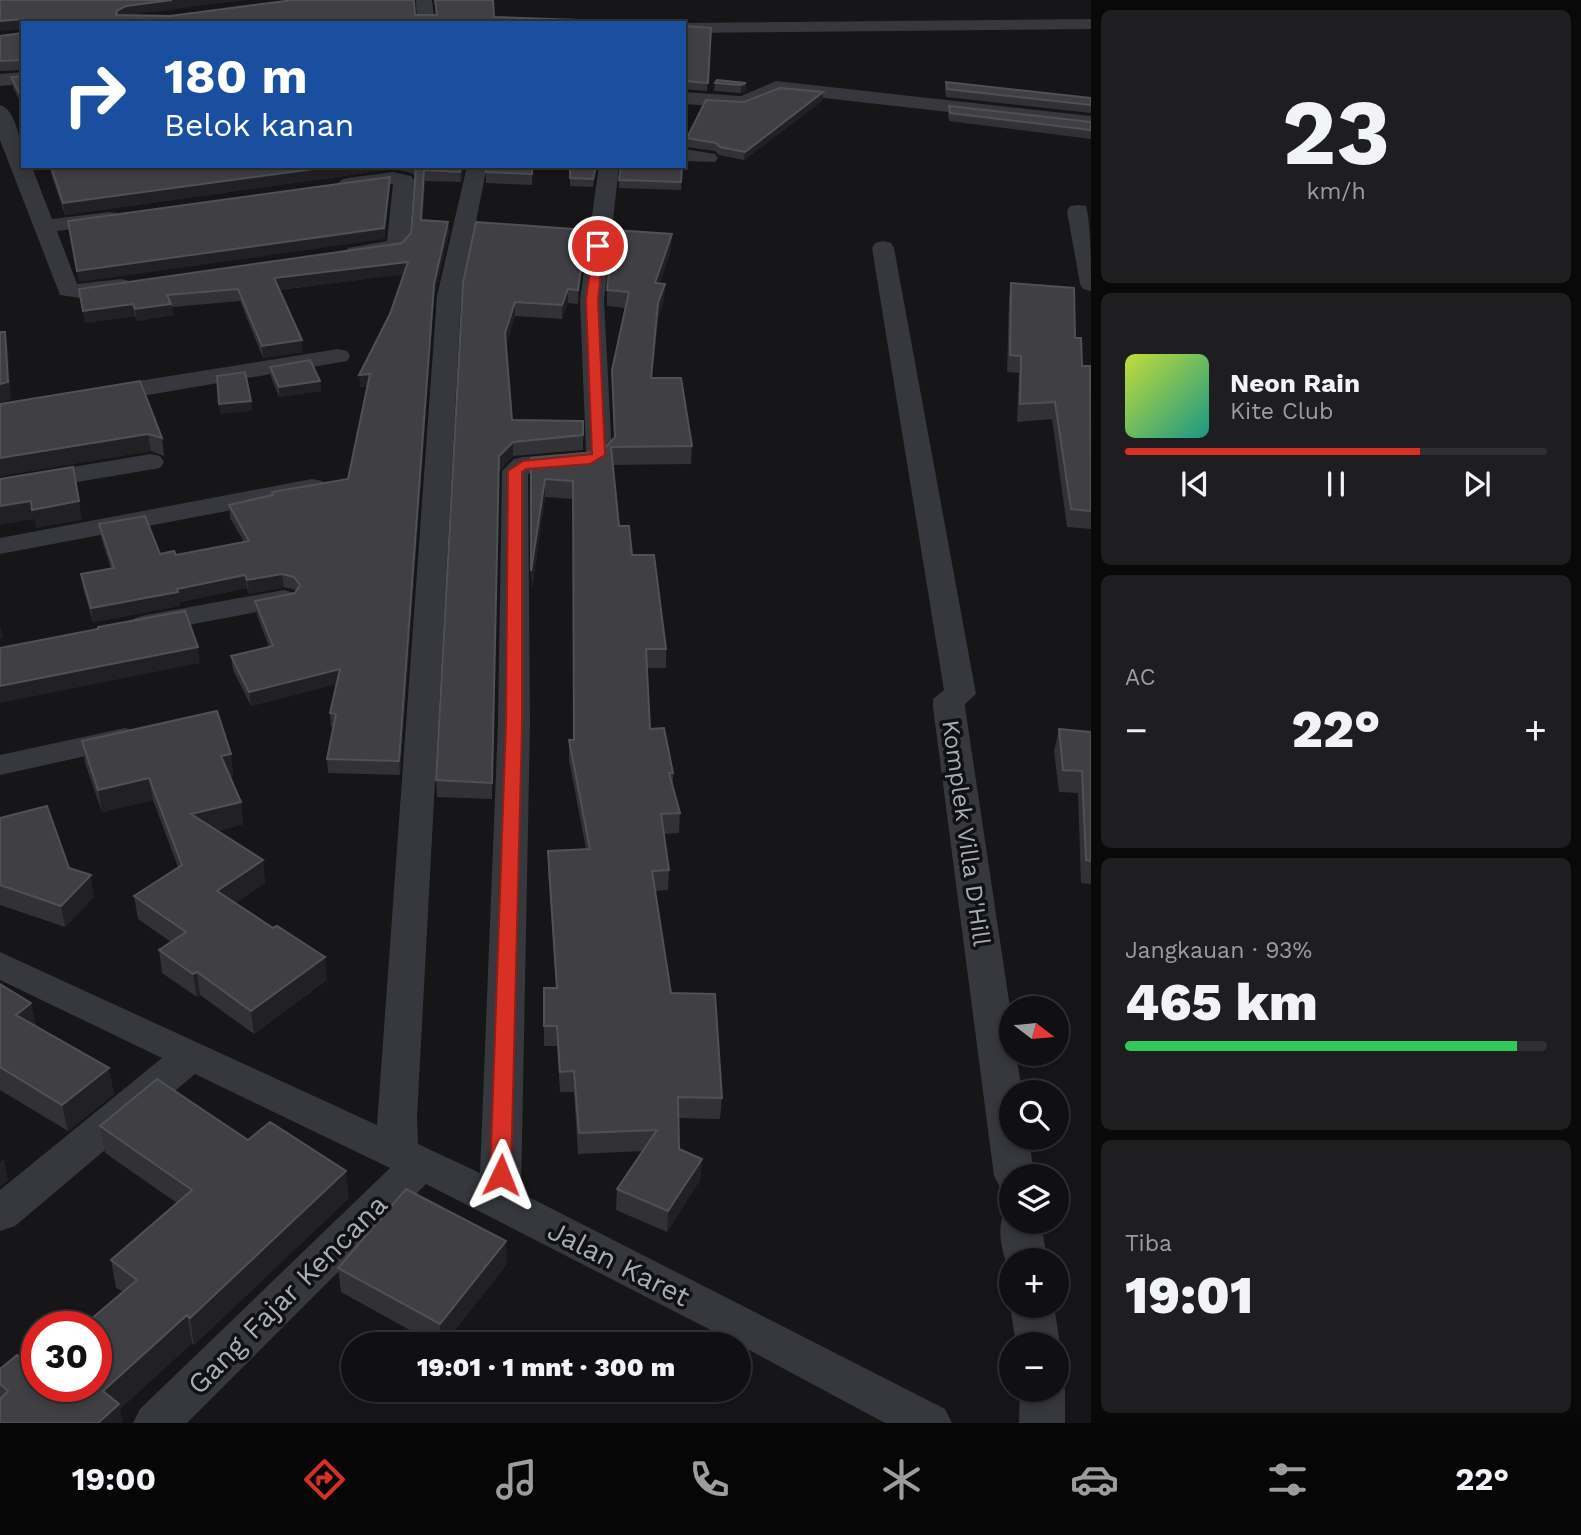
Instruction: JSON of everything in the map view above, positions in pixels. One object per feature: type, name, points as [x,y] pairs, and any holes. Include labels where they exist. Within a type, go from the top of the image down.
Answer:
[{"type":"street","points":[[424,0],[426,21]]},
{"type":"street","points":[[686,27],[1091,24]]},
{"type":"street","points":[[0,80],[21,78]]},
{"type":"street","points":[[686,98],[739,103],[750,101],[770,87],[776,87],[1091,122]]},
{"type":"street","points":[[9,117],[20,164]]},
{"type":"street","points":[[686,155],[708,158]]},
{"type":"street","points":[[22,168],[68,290],[81,291],[149,282]]},
{"type":"street","points":[[409,1160],[397,1117],[449,296],[477,168]]},
{"type":"street","points":[[500,1201],[514,723],[515,471],[523,465],[590,460],[599,455],[592,300],[608,168]]},
{"type":"street","points":[[326,187],[393,178],[404,180],[398,244],[390,248],[337,256]]},
{"type":"street","points":[[1078,211],[1091,284]]},
{"type":"street","points":[[45,226],[125,215]]},
{"type":"street","name":"Komplek Villa D'Hill","points":[[883,248],[960,694],[950,699],[949,707],[1012,1164]]},
{"type":"street","points":[[81,398],[338,356]]},
{"type":"street","points":[[0,487],[151,462]]},
{"type":"street","points":[[0,546],[312,487]]},
{"type":"street","points":[[122,628],[284,599]]},
{"type":"street","points":[[0,765],[156,732]]},
{"type":"street","name":"Jalan Karet","points":[[0,965],[500,1201],[929,1423]]},
{"type":"street","points":[[0,1214],[190,1056]]},
{"type":"street","name":"Gang Fajar Kencana","points":[[156,1423],[409,1160]]},
{"type":"street","points":[[1042,1402],[1042,1423]]},
{"type":"building","points":[[0,0],[172,0],[126,6],[117,11],[116,15],[170,16],[293,0],[414,0],[415,15],[437,15],[435,0],[493,0],[494,17],[580,20],[23,19],[0,21]]},
{"type":"building","points":[[686,26],[711,28],[708,83],[686,81]]},
{"type":"building","points":[[21,33],[21,60],[0,61],[0,36]]},
{"type":"building","points":[[21,76],[21,96],[11,77]]},
{"type":"building","points":[[717,80],[746,83],[715,83]]},
{"type":"building","points":[[946,82],[1091,98],[1091,105],[947,89]]},
{"type":"building","points":[[780,88],[823,92],[745,152],[687,138],[706,100],[744,102]]},
{"type":"building","points":[[949,106],[1091,122],[1091,130],[950,113]]},
{"type":"building","points":[[52,168],[321,168],[63,203]]},
{"type":"building","points":[[416,168],[461,168],[460,172],[424,170],[421,220],[448,222],[434,284],[399,761],[327,759],[336,714],[330,713],[340,669],[249,692],[231,656],[273,646],[255,601],[295,593],[300,585],[294,577],[282,574],[247,580],[245,575],[177,589],[178,592],[91,608],[81,574],[114,568],[99,524],[145,516],[160,554],[174,551],[176,555],[249,541],[229,505],[273,495],[272,492],[348,479],[370,374],[359,375],[390,314],[408,262],[274,278],[302,340],[262,346],[238,289],[167,295],[171,304],[135,309],[133,304],[83,311],[79,289],[402,243],[411,233]]},
{"type":"building","points":[[487,168],[532,168],[532,174],[486,172]]},
{"type":"building","points":[[570,168],[596,168],[593,179],[570,178]]},
{"type":"building","points":[[621,168],[682,168],[681,182],[619,180]]},
{"type":"building","points":[[390,177],[384,228],[77,271],[68,221]]},
{"type":"building","points":[[476,222],[586,230],[578,290],[568,289],[562,305],[515,302],[505,333],[512,420],[583,421],[583,435],[513,442],[499,456],[492,783],[436,780],[463,283]]},
{"type":"building","points":[[613,230],[672,234],[655,283],[665,284],[658,303],[651,378],[681,378],[692,446],[611,447],[619,526],[629,526],[632,555],[654,555],[666,649],[646,649],[650,729],[664,728],[673,773],[669,773],[680,813],[661,814],[669,870],[652,871],[671,993],[715,994],[722,1098],[678,1097],[679,1149],[702,1159],[668,1211],[617,1189],[657,1130],[579,1133],[574,1071],[560,1072],[557,1026],[544,1026],[544,988],[557,988],[548,851],[590,849],[569,740],[574,740],[573,481],[545,479],[531,571],[531,458],[596,452],[607,446],[615,437],[612,370],[629,292],[607,290]]},
{"type":"building","points":[[1011,283],[1074,288],[1075,338],[1081,338],[1082,366],[1090,366],[1091,511],[1071,509],[1055,402],[1020,404],[1021,356],[1010,355]]},
{"type":"building","points":[[0,332],[5,332],[8,382],[0,384]]},
{"type":"building","points":[[310,360],[320,381],[279,387],[270,367]]},
{"type":"building","points":[[245,372],[251,401],[219,404],[217,376]]},
{"type":"building","points":[[140,381],[162,438],[148,434],[0,458],[0,404]]},
{"type":"building","points":[[73,467],[79,501],[32,510],[31,501],[0,506],[0,479]]},
{"type":"building","points":[[185,611],[198,647],[0,686],[0,648]]},
{"type":"building","points":[[217,711],[231,754],[221,756],[241,802],[191,814],[263,860],[217,891],[273,928],[277,926],[325,957],[251,1011],[197,972],[193,974],[159,950],[186,932],[134,896],[182,865],[149,778],[98,790],[82,741]]},
{"type":"building","points":[[1059,729],[1091,732],[1091,861],[1086,860],[1082,771],[1063,770]]},
{"type":"building","points":[[47,806],[69,868],[91,875],[61,906],[0,885],[0,818]]},
{"type":"building","points":[[0,984],[31,1003],[16,1015],[109,1068],[62,1105],[0,1067]]},
{"type":"building","points":[[157,1079],[248,1140],[270,1122],[346,1171],[190,1318],[187,1315],[112,1383],[112,1311],[101,1311],[137,1280],[111,1260],[192,1190],[100,1126]]},
{"type":"building","points":[[406,1189],[506,1241],[440,1324],[338,1268]]},
{"type":"building","points":[[17,1355],[21,1358],[21,1402],[112,1402],[112,1398],[119,1404],[98,1423],[0,1423],[0,1399],[8,1391],[0,1384],[0,1369]]},
{"type":"route","points":[[501,1175],[514,723],[515,471],[523,465],[590,460],[599,455],[592,300],[598,246]]}]
